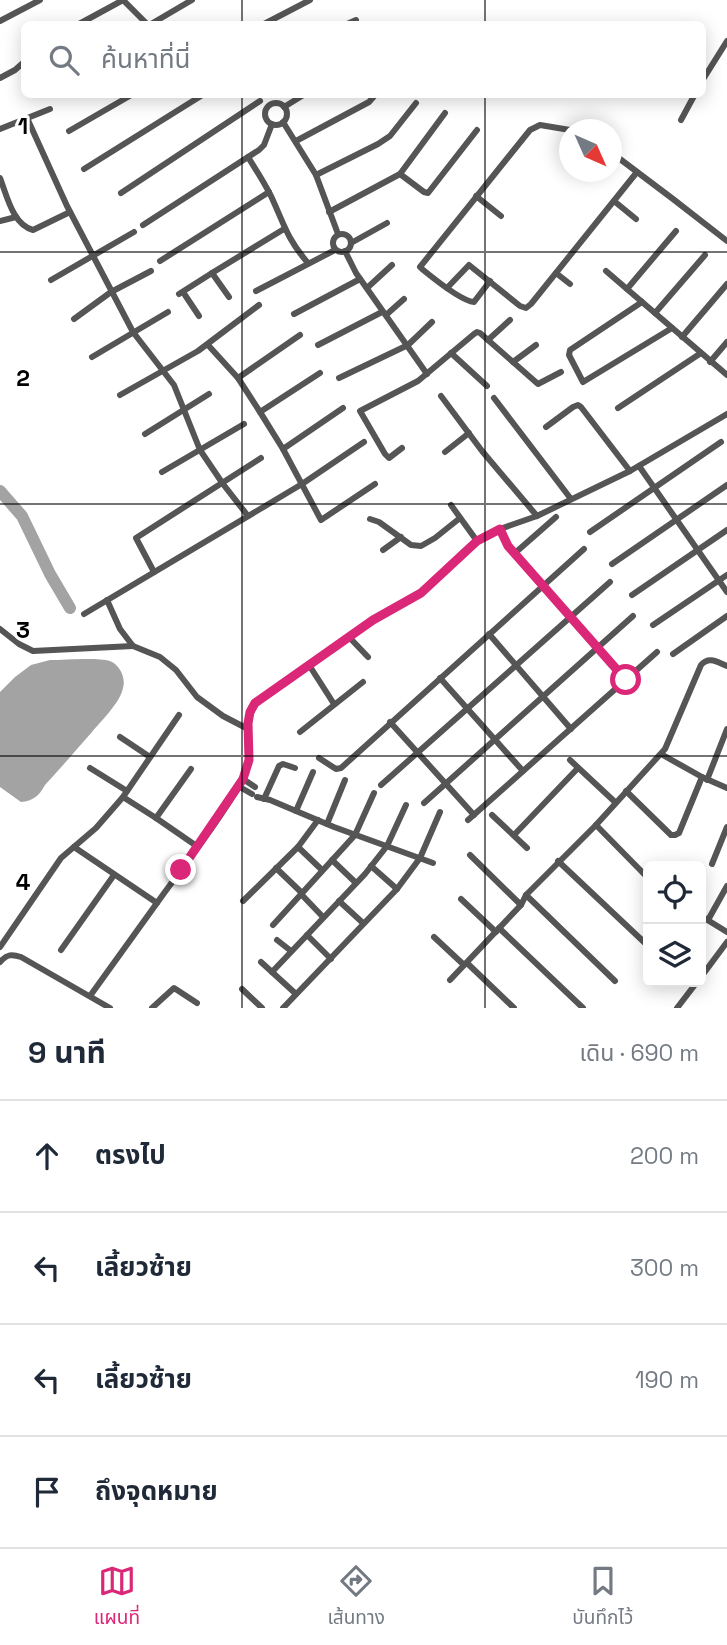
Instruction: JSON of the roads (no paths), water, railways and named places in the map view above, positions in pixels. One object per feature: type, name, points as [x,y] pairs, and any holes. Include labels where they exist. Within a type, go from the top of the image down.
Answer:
[{"type":"street","points":[[0,20],[40,0]]},
{"type":"street","points":[[84,21],[123,0],[146,21]]},
{"type":"street","points":[[154,21],[191,0]]},
{"type":"street","points":[[270,21],[310,0]]},
{"type":"street","points":[[706,75],[727,41]]},
{"type":"street","points":[[0,78],[21,65]]},
{"type":"street","points":[[69,131],[126,98]]},
{"type":"street","points":[[84,169],[198,98]]},
{"type":"street","points":[[257,98],[269,106]]},
{"type":"street","points":[[284,107],[299,98]]},
{"type":"street","points":[[296,141],[372,98]]},
{"type":"street","points":[[681,120],[693,98]]},
{"type":"street","points":[[121,193],[260,101]]},
{"type":"street","points":[[276,103],[284,107],[287,114],[283,122],[272,124],[266,118],[269,106],[276,103]]},
{"type":"street","points":[[316,174],[390,136],[416,103]]},
{"type":"street","points":[[0,129],[50,108]]},
{"type":"street","points":[[329,212],[400,174],[445,113]]},
{"type":"street","points":[[27,118],[70,212],[133,332],[174,385],[200,450],[248,516]]},
{"type":"street","points":[[283,122],[316,174],[338,234]]},
{"type":"street","points":[[143,225],[262,148],[272,124]]},
{"type":"street","points":[[490,281],[474,302],[468,302],[420,267],[530,130],[540,125],[559,128]]},
{"type":"street","points":[[400,174],[428,194],[477,130]]},
{"type":"street","points":[[248,157],[269,192],[284,229],[308,264]]},
{"type":"street","points":[[622,161],[727,242]]},
{"type":"street","points":[[447,288],[468,265],[526,308],[637,172]]},
{"type":"street","points":[[0,178],[16,217],[26,228],[33,230],[70,212]]},
{"type":"street","points":[[160,261],[269,192]]},
{"type":"street","points":[[476,197],[501,216]]},
{"type":"street","points":[[614,201],[635,219]]},
{"type":"street","points":[[0,222],[16,217]]},
{"type":"street","points":[[256,291],[335,250],[345,251],[351,243],[387,223]]},
{"type":"street","points":[[199,316],[181,293],[284,229]]},
{"type":"street","points":[[627,289],[676,231]]},
{"type":"street","points":[[51,280],[134,232]]},
{"type":"street","points":[[335,250],[332,242],[338,234],[349,236],[351,243]]},
{"type":"street","points":[[345,251],[360,279],[427,374]]},
{"type":"street","points":[[654,313],[705,255]]},
{"type":"street","points":[[367,288],[392,265]]},
{"type":"street","points":[[74,319],[111,292],[151,271]]},
{"type":"street","points":[[606,271],[727,375]]},
{"type":"street","points":[[212,272],[229,297]]},
{"type":"street","points":[[556,273],[570,284]]},
{"type":"street","points":[[294,314],[360,279]]},
{"type":"street","points":[[682,337],[727,284]]},
{"type":"street","points":[[318,345],[384,314],[404,299]]},
{"type":"street","points":[[642,302],[569,350],[583,382],[672,328]]},
{"type":"street","points":[[120,395],[208,345],[259,305]]},
{"type":"street","points":[[92,357],[167,312]]},
{"type":"street","points":[[488,340],[510,320]]},
{"type":"street","points":[[339,378],[408,345],[432,322]]},
{"type":"street","points":[[402,448],[389,457],[384,454],[360,411],[418,381],[477,332],[538,384],[561,372]]},
{"type":"street","points":[[238,378],[300,335]]},
{"type":"street","points":[[710,362],[727,342]]},
{"type":"street","points":[[208,345],[238,378],[260,412],[321,520],[375,484]]},
{"type":"street","points":[[513,362],[536,345]]},
{"type":"street","points":[[451,353],[486,386]]},
{"type":"street","points":[[618,408],[701,353]]},
{"type":"street","points":[[260,412],[320,373]]},
{"type":"street","points":[[145,434],[209,394]]},
{"type":"street","points":[[441,396],[537,516]]},
{"type":"street","points":[[494,398],[571,499]]},
{"type":"street","points":[[546,426],[578,405],[630,471]]},
{"type":"street","points":[[283,449],[343,408]]},
{"type":"street","points":[[90,996],[198,848],[243,779],[249,760],[250,712],[255,703],[373,620],[421,593],[477,541],[500,529],[537,516],[630,471],[726,417]]},
{"type":"street","points":[[163,472],[244,424]]},
{"type":"street","points":[[445,452],[469,433]]},
{"type":"street","points":[[84,614],[302,484],[364,442]]},
{"type":"street","points":[[590,532],[721,442]]},
{"type":"street","points":[[154,572],[136,538],[261,458]]},
{"type":"street","points":[[639,466],[727,592]]},
{"type":"street","points":[[612,564],[727,485]]},
{"type":"street","points":[[451,505],[477,541]]},
{"type":"street","points":[[515,554],[556,517]]},
{"type":"street","points":[[370,519],[379,522],[411,545],[421,546],[460,518]]},
{"type":"street","points":[[500,529],[508,546],[626,680]]},
{"type":"street","points":[[632,595],[727,530]]},
{"type":"street","points":[[383,550],[401,537]]},
{"type":"street","points":[[319,758],[335,769],[341,768],[584,549]]},
{"type":"street","points":[[653,625],[727,575]]},
{"type":"street","points":[[381,785],[610,582]]},
{"type":"street","points":[[107,600],[133,646]]},
{"type":"street","points":[[424,803],[633,616]]},
{"type":"street","points":[[673,654],[727,616]]},
{"type":"street","points":[[0,629],[33,651],[133,646],[160,657],[176,670],[197,697],[223,716],[248,729]]},
{"type":"street","points":[[489,634],[571,729]]},
{"type":"street","points":[[349,637],[368,656]]},
{"type":"street","points":[[390,722],[445,783],[471,818],[657,652]]},
{"type":"street","points":[[450,980],[522,905],[526,895],[666,749],[701,664],[710,659],[727,666]]},
{"type":"street","points":[[309,665],[334,705]]},
{"type":"street","points":[[440,678],[523,771]]},
{"type":"street","points":[[300,732],[363,682]]},
{"type":"street","points":[[0,947],[61,858],[96,828],[125,794],[179,715]]},
{"type":"street","points":[[626,791],[671,835],[679,833],[727,729]]},
{"type":"street","points":[[120,737],[150,757]]},
{"type":"street","points":[[661,754],[727,788]]},
{"type":"street","points":[[570,760],[615,802]]},
{"type":"street","points":[[261,795],[279,766],[283,764],[295,768]]},
{"type":"street","points":[[90,768],[198,848]]},
{"type":"street","points":[[514,835],[578,768]]},
{"type":"street","points":[[156,818],[191,769]]},
{"type":"street","points":[[296,811],[313,772]]},
{"type":"street","points":[[243,779],[261,795]]},
{"type":"street","points":[[327,824],[345,780]]},
{"type":"street","points":[[238,786],[327,824],[433,863]]},
{"type":"street","points":[[272,925],[355,835],[374,793]]},
{"type":"street","points":[[272,972],[371,866],[387,846],[406,805]]},
{"type":"street","points":[[283,1008],[397,889],[420,858],[440,812]]},
{"type":"street","points":[[492,815],[527,848]]},
{"type":"street","points":[[243,901],[298,847],[318,820]]},
{"type":"street","points":[[596,825],[643,873]]},
{"type":"street","points":[[712,864],[727,827]]},
{"type":"street","points":[[74,847],[157,903]]},
{"type":"street","points":[[298,847],[323,870]]},
{"type":"street","points":[[470,855],[522,905]]},
{"type":"street","points":[[332,860],[356,883]]},
{"type":"street","points":[[558,861],[643,941]]},
{"type":"street","points":[[371,866],[397,889]]},
{"type":"street","points":[[276,868],[323,917]]},
{"type":"street","points":[[61,950],[114,876]]},
{"type":"street","points":[[727,886],[708,920],[727,932]]},
{"type":"street","points":[[526,895],[615,981]]},
{"type":"street","points":[[461,899],[583,1008]]},
{"type":"street","points":[[339,901],[363,923]]},
{"type":"street","points":[[307,935],[331,958]]},
{"type":"street","points":[[434,937],[514,1008]]},
{"type":"street","points":[[277,940],[291,951]]},
{"type":"street","points":[[706,970],[727,942]]},
{"type":"street","points":[[0,961],[12,954],[21,957],[110,1008]]},
{"type":"street","points":[[261,962],[296,994]]},
{"type":"street","points":[[677,1008],[693,987]]},
{"type":"street","points":[[152,1008],[174,988],[197,1003]]},
{"type":"street","points":[[242,989],[262,1008]]},
{"type":"waterway","points":[[0,491],[22,516],[70,608]]}]
